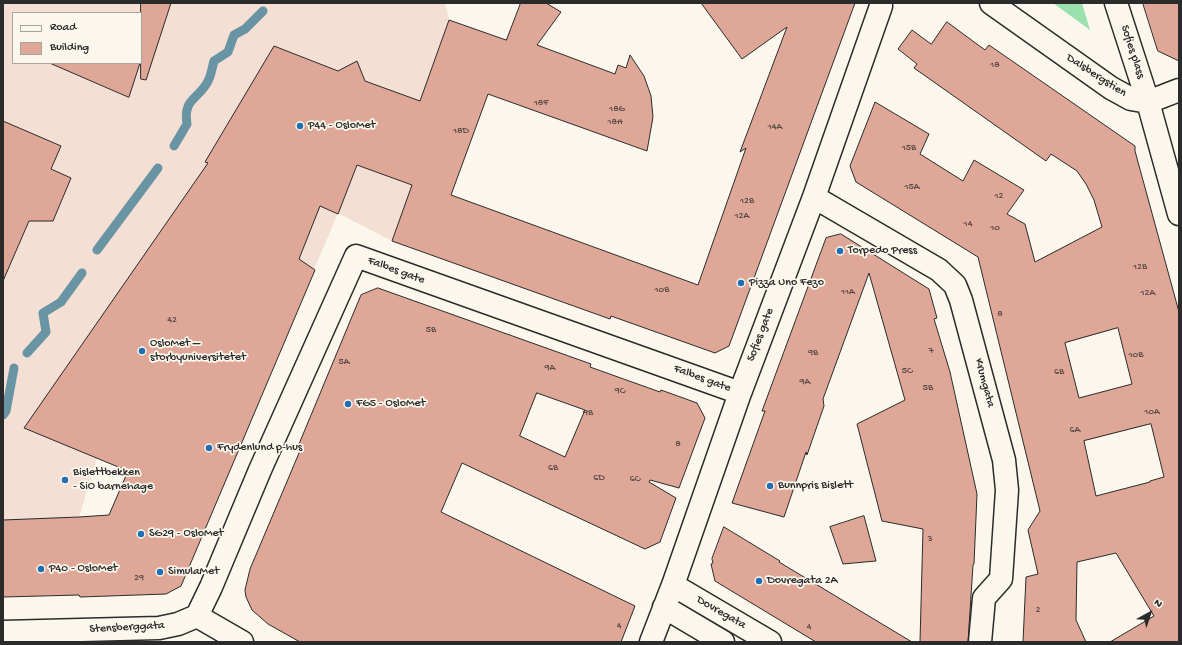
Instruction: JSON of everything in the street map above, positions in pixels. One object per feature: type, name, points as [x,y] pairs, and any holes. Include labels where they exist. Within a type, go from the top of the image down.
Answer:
[{"type":"street","name":"Dalsbergstien","points":[[991,3],[1111,88],[1132,99],[1148,102]]},
{"type":"street","name":"Sofies plass","points":[[1116,3],[1148,102]]},
{"type":"street","name":"Sofies gate","points":[[651,642],[673,585],[740,393],[814,196],[881,6]]},
{"type":"street","points":[[1179,90],[1148,102],[1179,214]]},
{"type":"street","name":"Krumgata","points":[[814,196],[939,270],[955,285],[961,300],[1004,460],[1007,490],[1001,579],[984,598],[980,642]]},
{"type":"street","name":"Falbes gate","points":[[197,616],[211,587],[260,470],[356,256],[740,393]]},
{"type":"street","name":"Dovregata","points":[[673,585],[770,642]]},
{"type":"street","name":"Dovregata","points":[[664,607],[723,642]]},
{"type":"street","points":[[197,616],[242,642]]},
{"type":"street","name":"Stensberggata","points":[[3,632],[159,628],[178,624],[197,616]]},
{"type":"shaded area","name":"OsloMet – storbyuniversitetet","points":[[3,3],[445,3],[449,19],[393,178],[412,185],[392,241],[338,213],[218,498],[97,458],[79,517],[3,597]]},
{"type":"green space","points":[[1053,3],[1082,3],[1090,30]]},
{"type":"building","points":[[141,3],[171,3],[146,80],[141,79]]},
{"type":"building","points":[[521,3],[546,3],[561,12],[537,45],[615,74],[618,65],[626,68],[630,55],[644,76],[651,96],[653,117],[647,151],[488,94],[451,195],[698,285],[746,148],[740,152],[787,27],[742,59],[701,3],[855,3],[729,346],[715,353],[611,316],[610,319],[392,241],[412,185],[357,165],[338,214],[320,206],[299,259],[315,270],[181,586],[166,594],[80,597],[79,595],[3,597],[3,520],[109,515],[128,471],[24,428],[208,163],[205,162],[274,46],[338,71],[357,61],[365,81],[420,101],[449,20],[506,40]]},
{"type":"building","points":[[1143,3],[1179,3],[1179,61],[1158,51]]},
{"type":"building","points":[[947,22],[985,50],[989,45],[1135,146],[1135,151],[1179,312],[1179,642],[1110,642],[1154,616],[1116,553],[1077,562],[1076,620],[1086,642],[1023,642],[1026,577],[1038,574],[1028,530],[1040,511],[978,257],[856,182],[850,166],[875,102],[929,134],[920,154],[963,181],[974,160],[1024,190],[1007,214],[1025,224],[1035,262],[1102,227],[1094,200],[1077,171],[1051,154],[1046,161],[914,68],[917,64],[898,49],[912,30],[931,44]],"holes":[[[1118,328],[1132,384],[1079,398],[1065,343]],[[1151,424],[1164,477],[1096,496],[1084,441]]]},
{"type":"building","points":[[52,64],[140,64],[129,97]]},
{"type":"building","points":[[3,121],[61,146],[51,169],[71,178],[53,221],[29,221],[3,281]]},
{"type":"building","points":[[841,234],[929,289],[937,318],[934,319],[950,372],[977,494],[974,564],[968,642],[920,642],[923,529],[882,521],[857,424],[905,400],[869,273],[823,399],[824,406],[807,455],[806,452],[784,517],[732,503],[765,411],[762,411],[826,238]]},
{"type":"building","points":[[378,288],[591,364],[590,367],[660,392],[661,390],[697,403],[705,418],[679,488],[650,480],[649,482],[676,498],[660,542],[645,549],[462,463],[441,512],[635,606],[621,642],[300,642],[268,624],[252,610],[246,597],[245,590],[250,569],[302,446],[299,444],[361,295]],"holes":[[[537,393],[585,410],[565,457],[520,436]]]},
{"type":"building","points":[[864,516],[876,561],[843,564],[830,527]]},
{"type":"building","points":[[724,527],[912,642],[816,642],[715,581],[711,564],[713,563],[712,559]]},
{"type":"waterway","points":[[174,146],[187,124],[187,109],[192,100],[207,83],[214,61],[228,52],[234,35],[245,29],[263,11]]},
{"type":"waterway","points":[[97,250],[158,168]]},
{"type":"waterway","points":[[27,353],[46,332],[43,313],[61,302],[82,273]]},
{"type":"waterway","points":[[3,415],[6,411],[14,368]]},
{"type":"place","name":"P44 - OsloMet","points":[[300,126]]},
{"type":"place","name":"Torpedo Press","points":[[840,251]]},
{"type":"place","name":"Pizza Uno Fezo","points":[[741,283]]},
{"type":"place","name":"OsloMet – storbyuniversitetet","points":[[142,351]]},
{"type":"place","name":"FG5 - OsloMet","points":[[348,404]]},
{"type":"place","name":"Frydenlund p-hus","points":[[209,448]]},
{"type":"place","name":"Bislettbekken - SiO barnehage","points":[[65,480]]},
{"type":"place","name":"Bunnpris Bislett","points":[[770,486]]},
{"type":"place","name":"SG29 - OsloMet","points":[[141,534]]},
{"type":"place","name":"P40 - OsloMet","points":[[41,569]]},
{"type":"place","name":"SimulaMet","points":[[160,572]]},
{"type":"place","name":"Dovregata 2A","points":[[759,581]]}]
